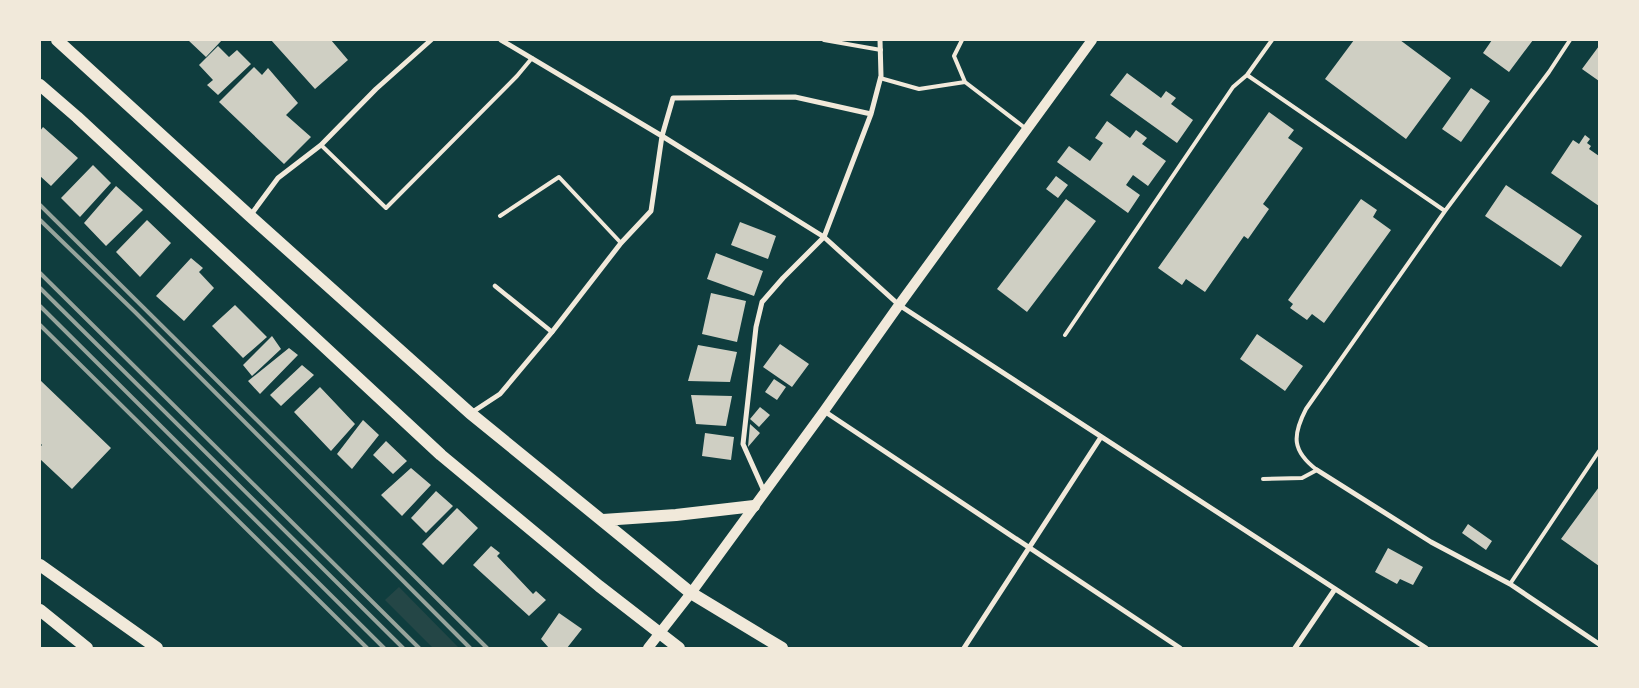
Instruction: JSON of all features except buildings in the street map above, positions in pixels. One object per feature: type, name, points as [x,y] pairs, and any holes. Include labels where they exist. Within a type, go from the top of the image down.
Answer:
[{"type":"main road","points":[[57,40],[470,414],[691,593],[782,648]]},
{"type":"main road","points":[[648,648],[691,593],[824,411],[1092,40]]},
{"type":"main road","points":[[40,85],[77,117],[440,454],[659,634],[679,648]]},
{"type":"main road","points":[[603,520],[754,506]]},
{"type":"main road","points":[[40,565],[157,648]]},
{"type":"main road","points":[[40,610],[87,648]]},
{"type":"street","points":[[250,216],[278,178],[321,144],[376,89],[431,40]]},
{"type":"street","points":[[501,40],[662,136],[824,237],[899,305],[1426,648]]},
{"type":"street","points":[[764,492],[743,444],[756,327],[762,302],[824,237],[871,114],[880,78],[880,40]]},
{"type":"street","points":[[470,414],[500,394],[552,332],[621,243],[651,211],[662,136],[673,98],[795,98],[871,114]]},
{"type":"street","points":[[495,286],[552,332]]},
{"type":"street","points":[[824,411],[1180,648]]},
{"type":"street","points":[[964,648],[1101,437]]},
{"type":"street","points":[[1317,470],[1431,542],[1510,584],[1599,644]]},
{"type":"street","points":[[1295,648],[1335,589]]},
{"type":"lane","points":[[824,40],[881,50]]},
{"type":"lane","points":[[962,40],[954,56],[966,82],[1027,129]]},
{"type":"lane","points":[[1065,334],[1233,87],[1247,75],[1272,40]]},
{"type":"lane","points":[[1263,478],[1302,478],[1317,470],[1306,462],[1299,452],[1296,442],[1296,431],[1300,422],[1445,212],[1549,72],[1570,40]]},
{"type":"lane","points":[[321,144],[386,208],[518,76],[532,58]]},
{"type":"lane","points":[[1247,75],[1445,212]]},
{"type":"lane","points":[[880,78],[919,89],[966,82]]},
{"type":"lane","points":[[500,216],[560,177],[621,243]]},
{"type":"lane","points":[[1510,584],[1599,452]]},
{"type":"shaded area","points":[[399,587],[459,648],[433,648],[385,600]]},
{"type":"railway","points":[[40,205],[487,648]]},
{"type":"railway","points":[[40,220],[135,312],[470,648]]},
{"type":"railway","points":[[40,273],[419,648]]},
{"type":"railway","points":[[40,288],[403,648]]},
{"type":"railway","points":[[40,306],[384,648]]},
{"type":"railway","points":[[40,325],[367,648]]}]
